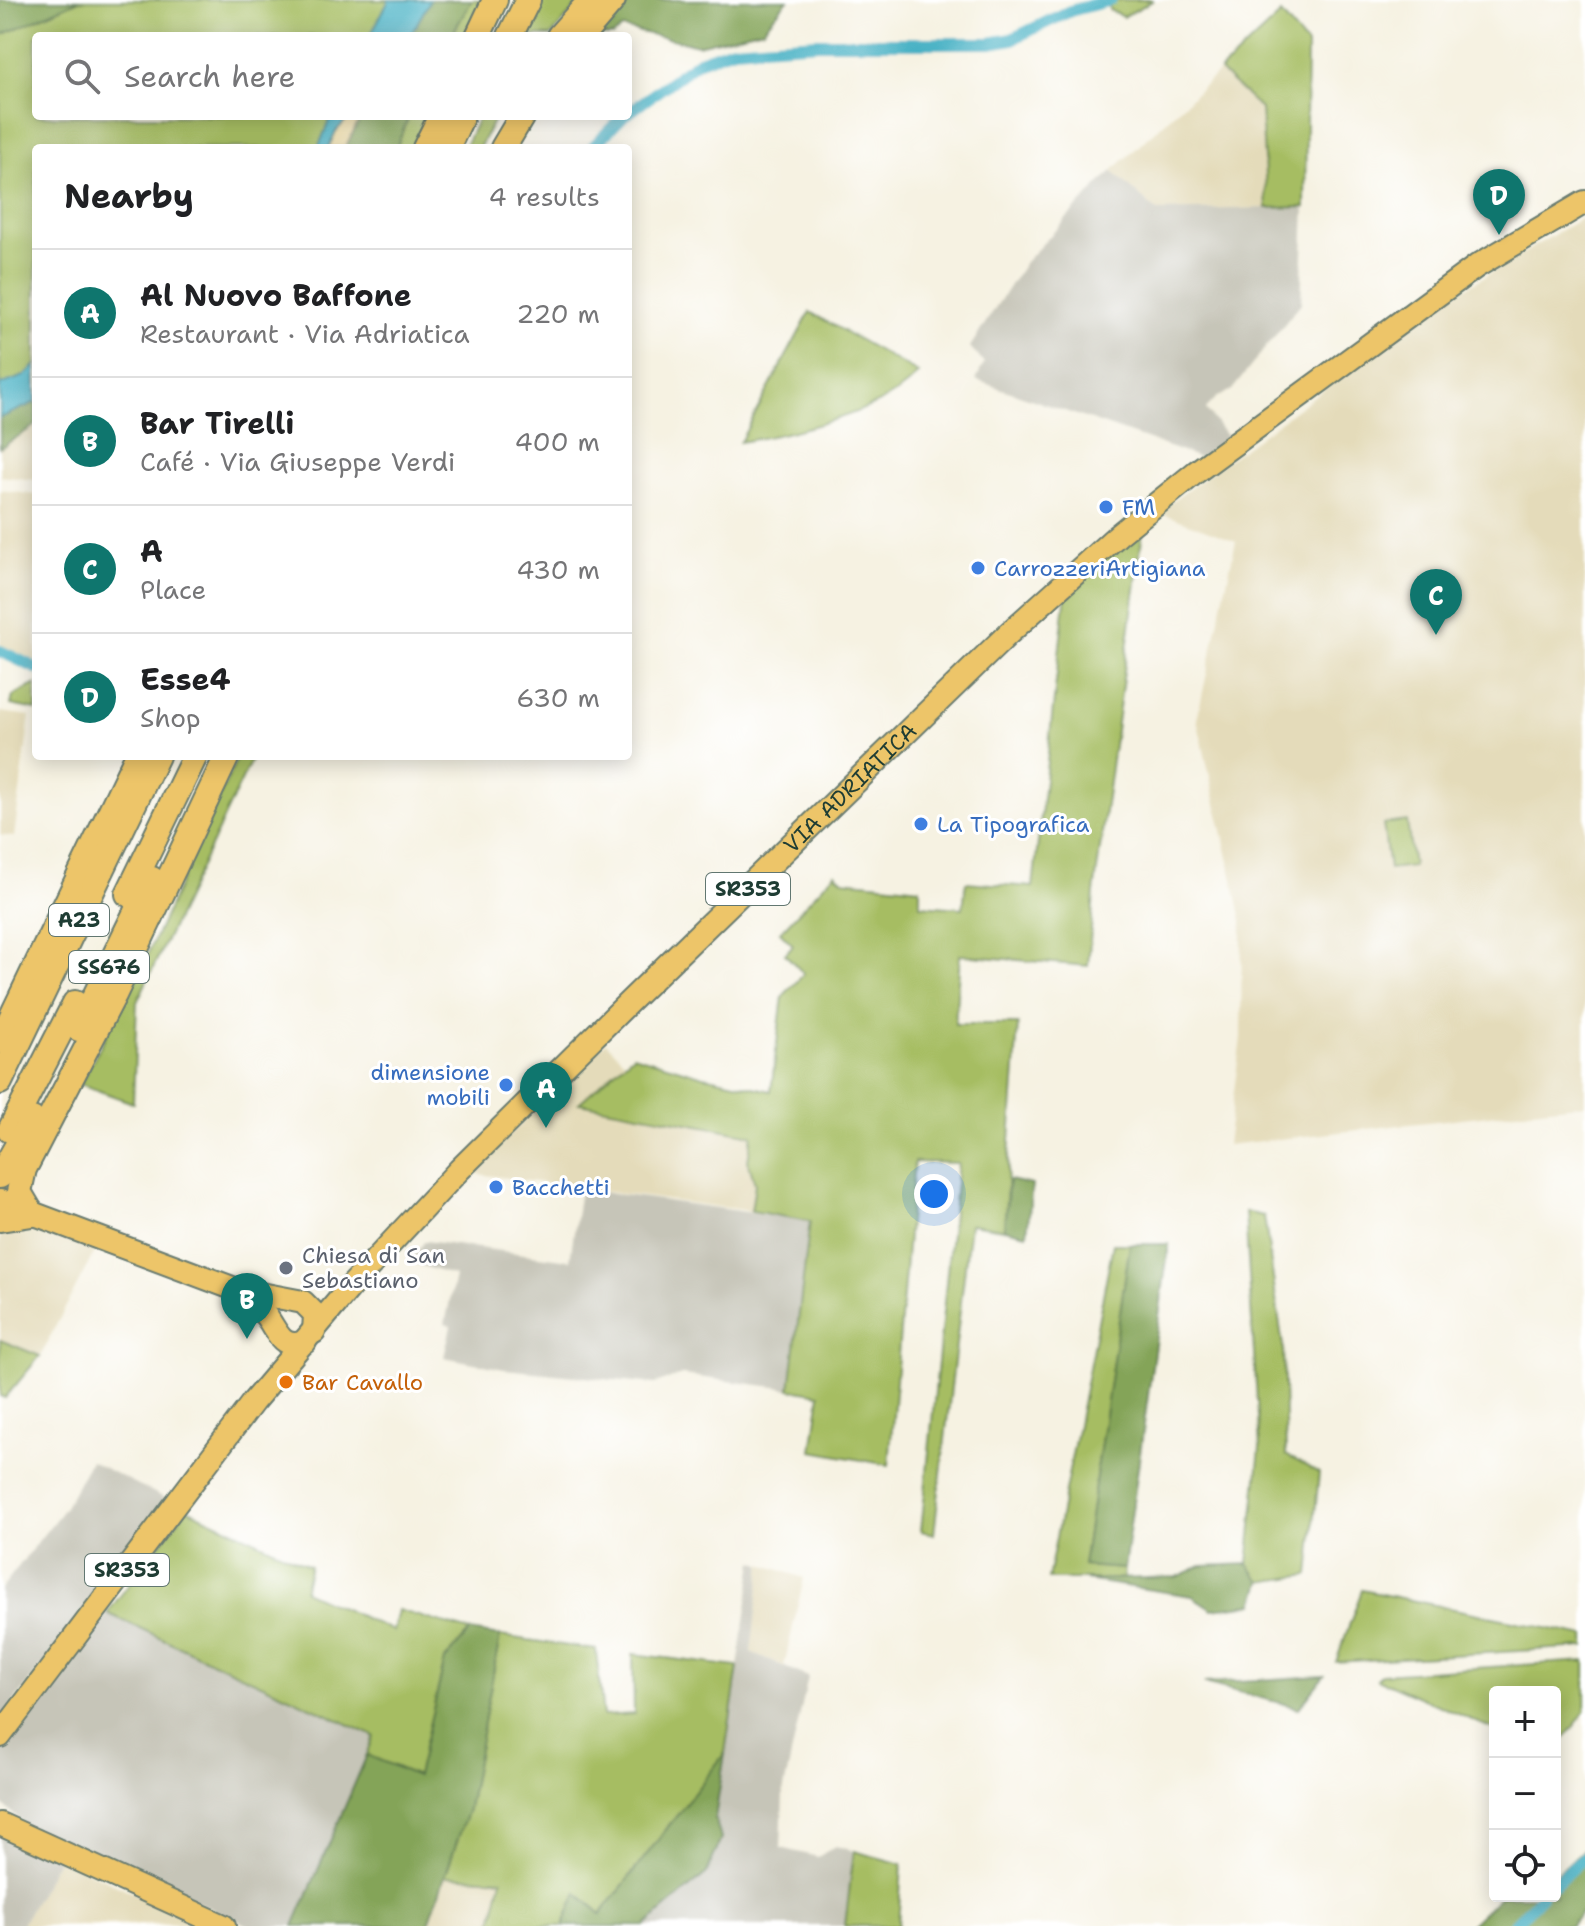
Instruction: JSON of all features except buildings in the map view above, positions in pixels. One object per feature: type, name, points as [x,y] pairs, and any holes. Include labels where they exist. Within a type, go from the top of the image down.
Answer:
[{"type":"highway","points":[[480,32],[495,0]]},
{"type":"highway","points":[[501,32],[516,0]]},
{"type":"highway","points":[[512,32],[528,0]]},
{"type":"highway","points":[[563,32],[591,0]]},
{"type":"highway","points":[[585,32],[613,0]]},
{"type":"highway","points":[[427,144],[439,120]]},
{"type":"highway","points":[[449,144],[460,120]]},
{"type":"highway","points":[[489,144],[503,120]]},
{"type":"highway","points":[[505,144],[520,120]]},
{"type":"highway","name":"A23","points":[[0,1041],[135,760]]},
{"type":"highway","name":"A23","points":[[0,1082],[155,760]]},
{"type":"highway","name":"SS676","points":[[0,1147],[42,1072],[193,760]]},
{"type":"highway","name":"SS676","points":[[0,1176],[55,1078],[210,760]]},
{"type":"highway","points":[[32,1214],[19,1192],[24,1169],[121,982],[225,760]]},
{"type":"highway","points":[[2,1208],[32,1214]]},
{"type":"main road","name":"VIA ADRIATICA","points":[[0,1736],[253,1402],[351,1286],[459,1170],[1061,583],[1156,504],[1477,266],[1585,202]]},
{"type":"main road","points":[[32,1214],[235,1289],[297,1302],[315,1314],[310,1337],[290,1344],[276,1332],[265,1314],[235,1289]]},
{"type":"main road","name":"VIA ADRIATICA","points":[[297,1302],[351,1286]]},
{"type":"main road","name":"SR353","points":[[276,1332],[277,1309],[297,1302]]},
{"type":"main road","name":"VIA ADRIATICA","points":[[253,1402],[275,1360],[276,1332]]},
{"type":"main road","points":[[2,1823],[224,1926]]},
{"type":"shaded area","points":[[1281,14],[1307,45],[1305,207],[1157,211],[1112,171]]},
{"type":"shaded area","points":[[1112,171],[1157,211],[1305,207],[1301,303],[1232,390],[1216,398],[1206,409],[1227,437],[1200,458],[976,380],[984,363],[970,347],[1025,262]]},
{"type":"shaded area","points":[[1585,216],[1585,1104],[1227,1145],[1241,1038],[1242,920],[1197,719],[1236,541],[1158,512],[1440,303]]},
{"type":"shaded area","points":[[32,428],[32,480],[0,476],[0,448]]},
{"type":"shaded area","points":[[0,490],[32,494],[32,659],[0,645]]},
{"type":"shaded area","points":[[0,712],[30,716],[14,837],[0,835]]},
{"type":"shaded area","points":[[606,1042],[625,1062],[580,1103],[752,1135],[748,1161],[755,1183],[751,1211],[470,1173]]},
{"type":"shaded area","points":[[580,1189],[811,1221],[790,1389],[682,1375],[655,1384],[504,1369],[444,1357],[451,1326],[445,1324],[455,1276],[409,1262],[425,1241],[570,1260]]},
{"type":"shaded area","points":[[0,1226],[30,1226],[95,1251],[40,1356],[0,1340]]},
{"type":"shaded area","points":[[90,1461],[169,1500],[0,1720],[0,1590],[65,1507]]},
{"type":"shaded area","points":[[754,1561],[762,1564],[751,1652],[808,1677],[783,1793],[781,1848],[818,1857],[835,1846],[854,1851],[845,1926],[645,1926],[707,1873],[721,1839],[715,1818]]},
{"type":"shaded area","points":[[762,1564],[804,1578],[784,1666],[751,1652]]},
{"type":"shaded area","points":[[107,1613],[375,1736],[294,1926],[250,1926],[25,1824],[0,1802],[1,1752]]},
{"type":"shaded area","points":[[0,1831],[59,1858],[21,1926],[0,1926]]},
{"type":"shaded area","points":[[59,1858],[198,1923],[21,1926]]},
{"type":"shaded area","points":[[445,1876],[502,1879],[491,1926],[428,1926]]},
{"type":"green space","points":[[0,0],[464,0],[448,32],[32,32],[32,120],[403,120],[390,144],[32,144],[32,420],[0,433]]},
{"type":"green space","points":[[0,0],[79,0],[0,36]]},
{"type":"green space","points":[[430,0],[472,0],[453,32],[412,32]]},
{"type":"green space","points":[[472,0],[481,0],[466,32],[453,32]]},
{"type":"green space","points":[[536,0],[582,0],[554,32],[520,32]]},
{"type":"green space","points":[[629,0],[788,0],[763,29],[698,45],[622,28],[618,32],[601,32]]},
{"type":"green space","points":[[1110,0],[1154,0],[1123,17],[1109,10]]},
{"type":"green space","points":[[1281,14],[1307,45],[1305,207],[1267,208],[1261,109],[1220,71]]},
{"type":"green space","points":[[360,120],[407,120],[398,144],[347,144]]},
{"type":"green space","points":[[407,120],[425,120],[414,144],[398,144]]},
{"type":"green space","points":[[477,120],[494,120],[481,144],[466,144]]},
{"type":"green space","points":[[810,312],[918,373],[904,387],[862,410],[810,427],[740,442]]},
{"type":"green space","points":[[32,404],[32,428],[0,448],[0,418]]},
{"type":"green space","points":[[1144,523],[1094,893],[1088,966],[960,955],[955,1024],[1018,1024],[1004,1229],[970,1224],[934,1534],[921,1531],[958,1163],[914,1162],[889,1465],[812,1451],[820,1394],[790,1389],[810,1221],[751,1211],[755,1184],[748,1161],[752,1135],[579,1103],[633,1055],[771,1091],[783,996],[804,974],[785,954],[793,945],[780,932],[835,873],[843,880],[920,888],[920,905],[963,908],[966,882],[1033,887],[1066,592]]},
{"type":"green space","points":[[32,686],[32,709],[11,705],[13,696]]},
{"type":"green space","points":[[236,760],[251,760],[137,1002],[133,1103],[80,1084],[138,975]]},
{"type":"green space","points":[[1407,821],[1413,866],[1389,869],[1383,824]]},
{"type":"green space","points":[[1009,1180],[1032,1185],[1027,1234],[1004,1229]]},
{"type":"green space","points":[[1245,1212],[1264,1216],[1283,1346],[1286,1455],[1319,1473],[1309,1575],[1261,1582],[1248,1564],[1260,1448]]},
{"type":"green space","points":[[1113,1244],[1130,1244],[1083,1566],[1124,1569],[1123,1579],[1048,1579]]},
{"type":"green space","points":[[1130,1244],[1169,1244],[1124,1569],[1083,1566]]},
{"type":"green space","points":[[0,1340],[40,1356],[5,1398],[0,1396]]},
{"type":"green space","points":[[187,1509],[310,1566],[304,1591],[393,1631],[398,1610],[470,1631],[445,1660],[417,1776],[367,1755],[374,1736],[107,1613]]},
{"type":"green space","points":[[1248,1564],[1261,1582],[1254,1604],[1212,1609],[1192,1596],[1085,1580],[1177,1577],[1201,1566]]},
{"type":"green space","points":[[1362,1590],[1585,1636],[1585,1647],[1336,1662]]},
{"type":"green space","points":[[470,1631],[500,1636],[468,1809],[428,1926],[294,1926],[367,1755],[417,1776],[445,1660]]},
{"type":"green space","points":[[500,1636],[596,1650],[603,1716],[634,1714],[633,1654],[738,1667],[725,1753],[601,1914],[577,1893],[563,1926],[491,1926],[502,1879],[445,1876],[468,1809]]},
{"type":"green space","points":[[1585,1661],[1585,1712],[1561,1742],[1561,1686],[1489,1686],[1489,1727],[1377,1679],[1382,1674]]},
{"type":"green space","points":[[1324,1676],[1299,1708],[1204,1683]]},
{"type":"green space","points":[[725,1753],[715,1818],[721,1839],[707,1873],[645,1926],[563,1926],[577,1893],[601,1914]]},
{"type":"green space","points":[[1585,1848],[1585,1908],[1570,1926],[1469,1926],[1494,1902],[1561,1902],[1561,1870]]},
{"type":"green space","points":[[854,1851],[902,1864],[898,1926],[845,1926]]},
{"type":"sand","points":[[346,120],[359,120],[347,144],[330,144]]},
{"type":"water","points":[[389,0],[430,0],[412,32],[372,32]]},
{"type":"water","points":[[329,120],[346,120],[330,144],[320,144]]},
{"type":"water","points":[[32,369],[32,404],[0,418],[0,385],[24,376]]},
{"type":"waterway","points":[[632,110],[699,61],[733,49],[818,43],[990,43],[1012,39],[1070,11],[1111,0]]},
{"type":"waterway","points":[[596,144],[619,120]]},
{"type":"waterway","points":[[0,651],[32,666]]},
{"type":"waterway","points":[[1561,1878],[1585,1856]]},
{"type":"waterway","points":[[1513,1926],[1535,1902]]},
{"type":"place","name":"Esse4","points":[[1499,235]]},
{"type":"place","name":"FM","points":[[1106,507]]},
{"type":"place","name":"CarrozzeriArtigiana","points":[[978,568]]},
{"type":"place","name":"A","points":[[1436,635]]},
{"type":"place","name":"La Tipografica","points":[[921,824]]},
{"type":"place","name":"dimensione mobili","points":[[506,1085]]},
{"type":"place","name":"Al Nuovo Baffone","points":[[546,1128]]},
{"type":"place","name":"Bacchetti","points":[[496,1187]]},
{"type":"place","name":"Chiesa di San Sebastiano","points":[[286,1268]]},
{"type":"place","name":"Bar Tirelli","points":[[247,1339]]},
{"type":"place","name":"Bar Cavallo","points":[[286,1382]]}]
